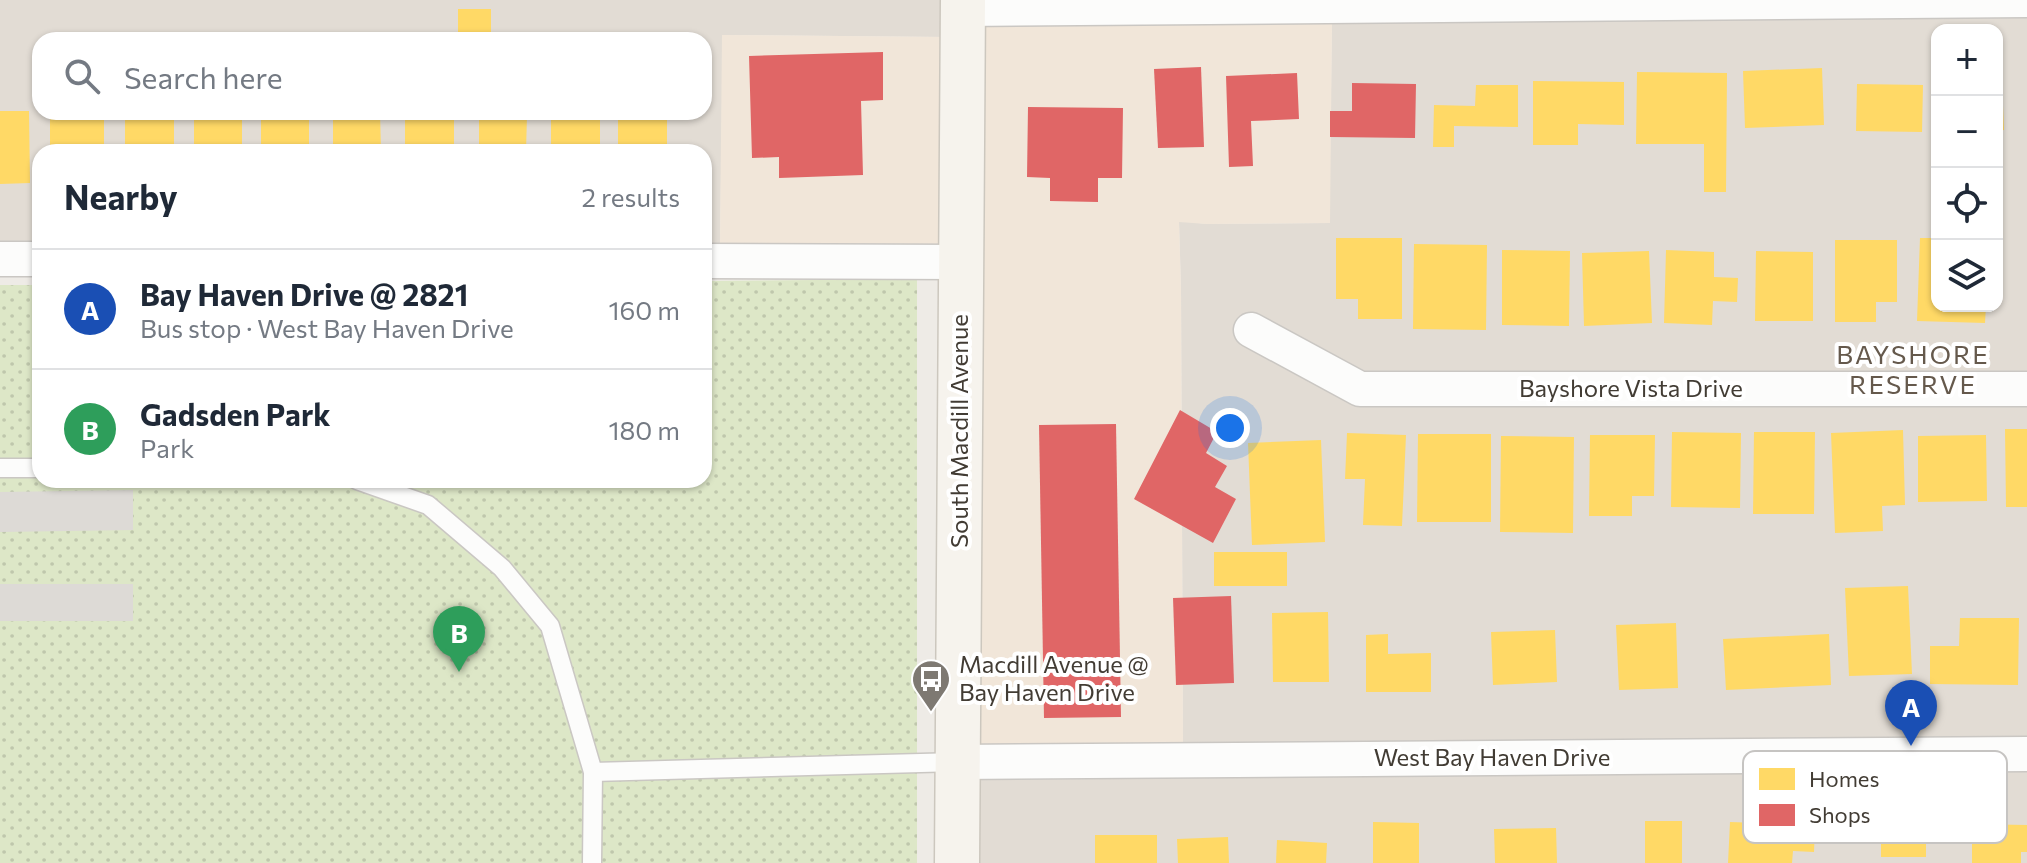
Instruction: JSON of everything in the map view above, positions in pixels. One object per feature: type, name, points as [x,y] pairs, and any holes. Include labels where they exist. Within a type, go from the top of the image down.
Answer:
[{"type":"street","points":[[963,4],[2027,0]]},
{"type":"street","name":"South Macdill Avenue","points":[[957,863],[963,4]]},
{"type":"street","points":[[0,259],[32,259]]},
{"type":"street","points":[[712,261],[961,262]]},
{"type":"street","name":"Bayshore Vista Drive","points":[[1251,330],[1360,389],[2027,389]]},
{"type":"street","name":"West Bay Haven Drive","points":[[2007,754],[2027,754]]},
{"type":"street","name":"West Bay Haven Drive","points":[[958,762],[1743,756]]},
{"type":"lane","points":[[0,468],[32,468]]},
{"type":"lane","points":[[380,488],[428,505],[502,568],[550,626],[593,772],[592,863]]},
{"type":"lane","points":[[593,772],[958,762]]},
{"type":"shaded area","points":[[0,0],[948,0],[947,37],[723,35],[720,243],[712,243],[712,144],[32,144],[32,241],[0,241]]},
{"type":"shaded area","points":[[2027,18],[2027,736],[1183,743],[1179,221],[1207,224],[1329,223],[1332,23]]},
{"type":"shaded area","points":[[1332,23],[1330,223],[1179,222],[1183,743],[974,745],[979,26]]},
{"type":"shaded area","points":[[722,35],[947,37],[946,244],[720,243]]},
{"type":"shaded area","points":[[133,490],[133,530],[0,532],[0,492]]},
{"type":"shaded area","points":[[0,584],[133,584],[133,621],[0,621]]},
{"type":"shaded area","points":[[2007,771],[2027,771],[2027,863],[973,863],[974,780],[1743,773],[1743,843],[2007,843]]},
{"type":"green space","points":[[917,279],[917,863],[0,863],[0,285],[32,285],[32,488],[712,488],[712,281]]},
{"type":"building: Homes","points":[[458,9],[491,9],[491,32],[458,32]]},
{"type":"building: Homes","points":[[1822,68],[1824,125],[1745,128],[1743,71]]},
{"type":"building: Homes","points":[[1637,72],[1727,73],[1726,192],[1704,192],[1704,144],[1636,144]]},
{"type":"building: Homes","points":[[1533,81],[1624,82],[1624,125],[1578,124],[1578,145],[1533,145]]},
{"type":"building: Homes","points":[[1857,84],[1923,85],[1922,132],[1856,131]]},
{"type":"building: Homes","points":[[1476,85],[1518,85],[1518,127],[1454,126],[1454,147],[1433,147],[1434,105],[1475,106]]},
{"type":"building: Homes","points":[[0,111],[29,111],[30,183],[0,184]]},
{"type":"building: Homes","points":[[50,120],[104,120],[104,144],[50,144]]},
{"type":"building: Homes","points":[[125,120],[174,120],[174,144],[125,144]]},
{"type":"building: Homes","points":[[194,120],[242,120],[242,144],[194,144]]},
{"type":"building: Homes","points":[[261,120],[309,120],[309,144],[261,144]]},
{"type":"building: Homes","points":[[333,120],[380,120],[381,144],[333,144]]},
{"type":"building: Homes","points":[[405,120],[454,120],[454,144],[405,144]]},
{"type":"building: Homes","points":[[479,120],[527,120],[526,144],[479,144]]},
{"type":"building: Homes","points":[[551,120],[600,120],[600,144],[551,144]]},
{"type":"building: Homes","points":[[618,120],[667,120],[667,144],[618,144]]},
{"type":"building: Homes","points":[[1336,238],[1402,238],[1402,319],[1358,319],[1358,299],[1336,299]]},
{"type":"building: Homes","points":[[1920,238],[1931,238],[1931,312],[1986,312],[1985,323],[1917,321]]},
{"type":"building: Homes","points":[[1835,240],[1897,240],[1897,302],[1876,302],[1876,322],[1835,322]]},
{"type":"building: Homes","points":[[1414,244],[1487,245],[1486,330],[1413,329]]},
{"type":"building: Homes","points":[[1502,250],[1570,251],[1569,326],[1502,325]]},
{"type":"building: Homes","points":[[1666,250],[1714,252],[1714,277],[1738,278],[1737,302],[1713,301],[1712,325],[1664,323]]},
{"type":"building: Homes","points":[[1649,251],[1652,323],[1584,326],[1582,253]]},
{"type":"building: Homes","points":[[1756,251],[1813,252],[1813,321],[1755,321]]},
{"type":"building: Homes","points":[[2005,429],[2027,429],[2027,507],[2006,507]]},
{"type":"building: Homes","points":[[1903,430],[1905,505],[1882,506],[1883,531],[1835,533],[1831,433]]},
{"type":"building: Homes","points":[[1672,432],[1741,433],[1740,508],[1671,507]]},
{"type":"building: Homes","points":[[1754,432],[1815,432],[1814,514],[1753,514]]},
{"type":"building: Homes","points":[[1347,433],[1406,435],[1402,526],[1363,525],[1365,479],[1345,479]]},
{"type":"building: Homes","points":[[1418,434],[1491,434],[1491,522],[1417,522]]},
{"type":"building: Homes","points":[[1590,435],[1655,435],[1654,496],[1632,496],[1632,516],[1589,516]]},
{"type":"building: Homes","points":[[1986,435],[1987,501],[1918,502],[1918,436]]},
{"type":"building: Homes","points":[[1501,436],[1574,437],[1573,533],[1500,532]]},
{"type":"building: Homes","points":[[1321,440],[1325,542],[1252,545],[1248,443]]},
{"type":"building: Homes","points":[[1214,552],[1287,552],[1287,586],[1214,586]]},
{"type":"building: Homes","points":[[1908,586],[1912,674],[1849,676],[1845,588]]},
{"type":"building: Homes","points":[[1328,612],[1329,682],[1273,682],[1272,613]]},
{"type":"building: Homes","points":[[1960,618],[2019,618],[2018,685],[1930,684],[1930,646],[1959,646]]},
{"type":"building: Homes","points":[[1676,623],[1678,688],[1619,690],[1616,625]]},
{"type":"building: Homes","points":[[1555,630],[1557,682],[1493,685],[1491,632]]},
{"type":"building: Homes","points":[[1388,634],[1388,654],[1431,653],[1431,692],[1366,692],[1366,635]]},
{"type":"building: Homes","points":[[1829,634],[1831,685],[1726,690],[1723,639]]},
{"type":"building: Homes","points":[[1645,821],[1682,821],[1682,863],[1645,863]]},
{"type":"building: Homes","points":[[1373,822],[1419,823],[1419,863],[1373,863]]},
{"type":"building: Homes","points":[[1730,822],[1743,822],[1743,843],[1814,843],[1814,852],[1793,851],[1792,863],[1728,863]]},
{"type":"building: Homes","points":[[2007,825],[2027,825],[2027,852],[2021,852],[2021,863],[1972,863],[1972,843],[2007,843]]},
{"type":"building: Homes","points":[[1556,828],[1557,863],[1495,863],[1494,829]]},
{"type":"building: Homes","points":[[1095,835],[1157,835],[1157,863],[1095,863]]},
{"type":"building: Homes","points":[[1228,837],[1229,863],[1178,863],[1177,839]]},
{"type":"building: Homes","points":[[1277,840],[1327,843],[1326,863],[1276,863]]},
{"type":"building: Homes","points":[[1881,843],[1926,843],[1926,857],[1881,857]]},
{"type":"building: Shops","points":[[883,52],[883,100],[861,101],[863,175],[779,178],[779,157],[752,158],[749,56]]},
{"type":"building: Shops","points":[[1201,67],[1204,147],[1158,148],[1154,69]]},
{"type":"building: Shops","points":[[1297,73],[1299,119],[1251,121],[1253,166],[1229,167],[1226,76]]},
{"type":"building: Shops","points":[[1352,83],[1416,84],[1415,138],[1330,137],[1330,111],[1352,111]]},
{"type":"building: Shops","points":[[1028,107],[1123,108],[1122,178],[1098,178],[1098,202],[1050,201],[1050,178],[1027,177]]},
{"type":"building: Shops","points":[[1180,410],[1217,432],[1206,453],[1227,466],[1215,487],[1236,499],[1213,543],[1134,499]]},
{"type":"building: Shops","points":[[1116,424],[1121,717],[1044,718],[1039,425]]},
{"type":"building: Shops","points":[[1231,596],[1234,683],[1176,685],[1173,598]]},
{"type":"place","name":"Gadsden Park","points":[[459,672]]},
{"type":"place","name":"Macdill Avenue @ Bay Haven Drive","points":[[931,713]]},
{"type":"place","name":"Bay Haven Drive @ 2821","points":[[1911,746]]},
{"type":"district","name":"BAYSHORE RESERVE","points":[[1913,370]]}]
